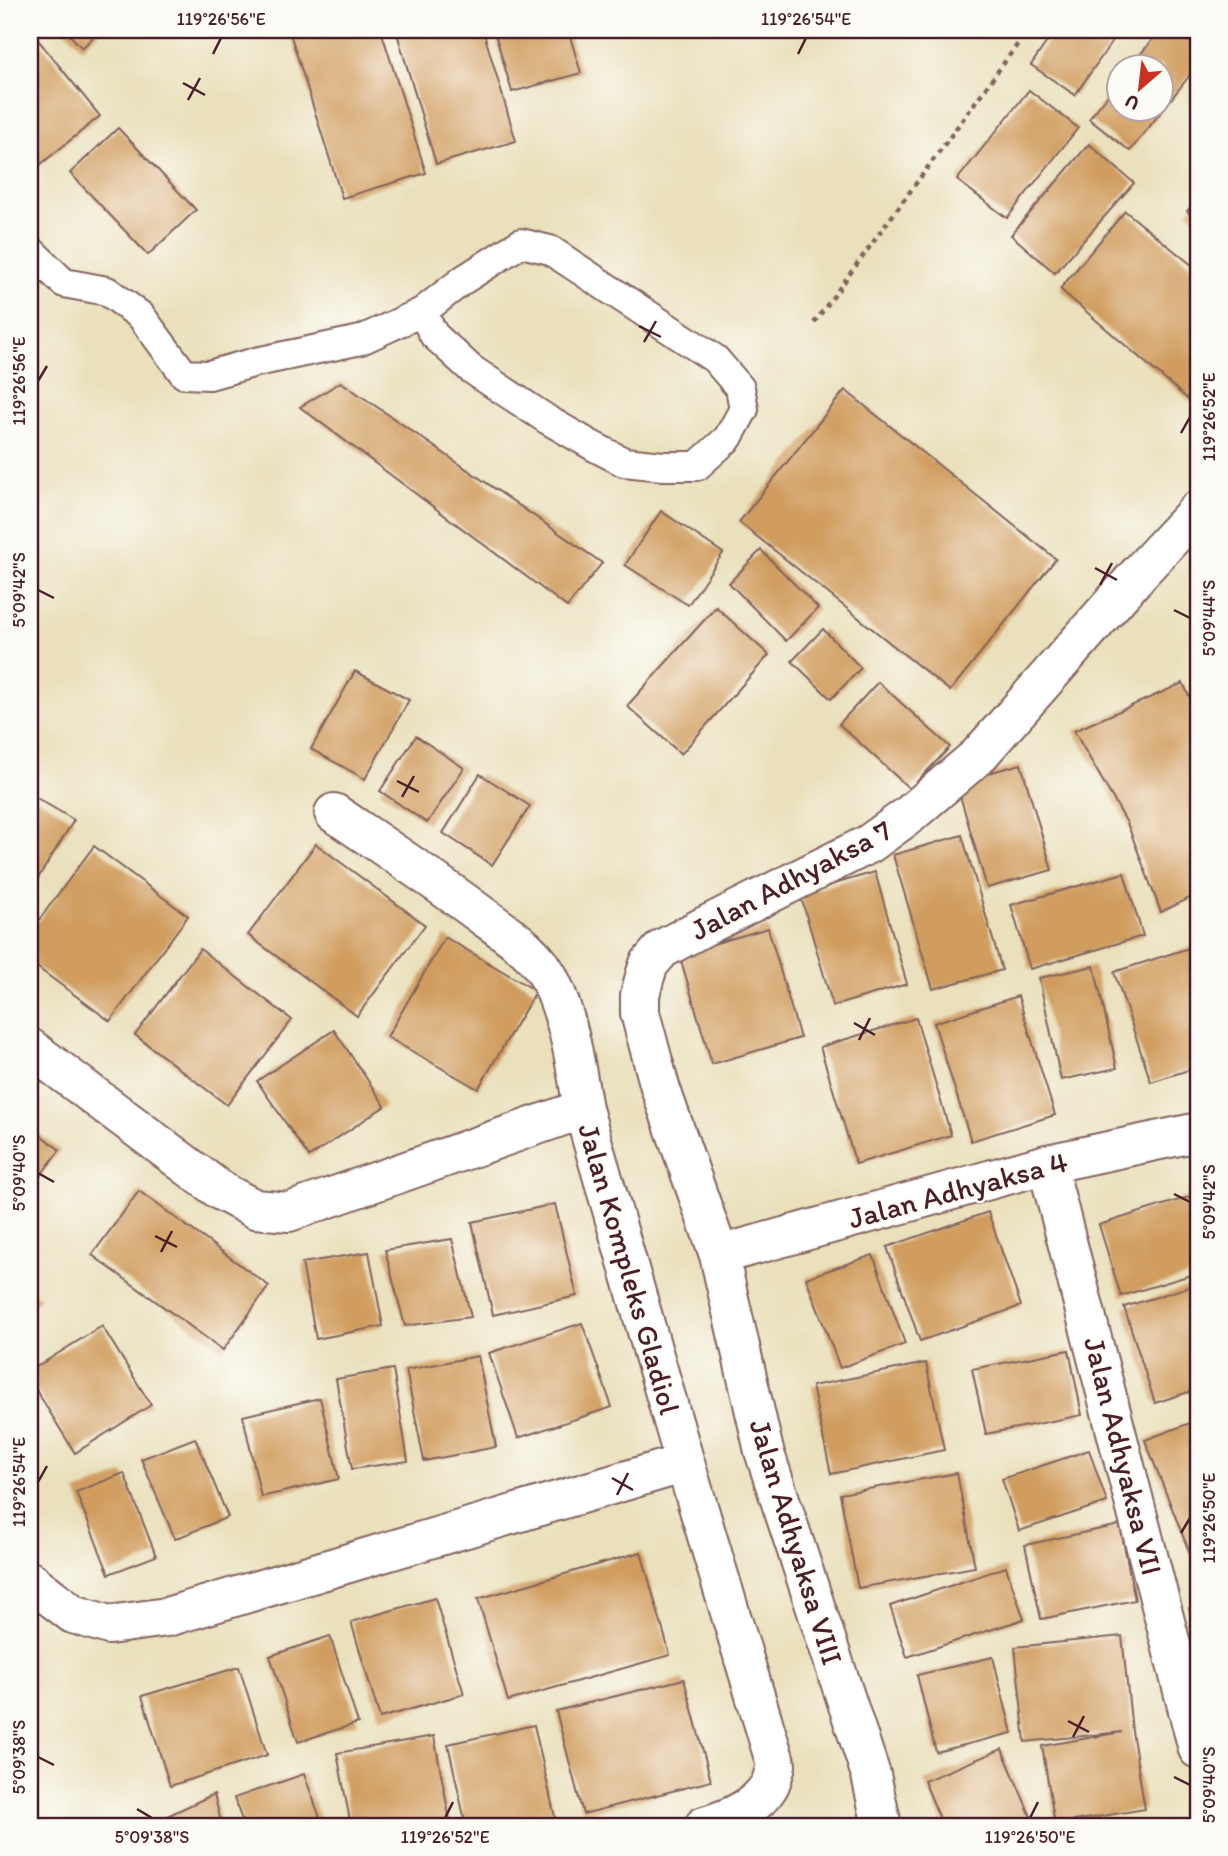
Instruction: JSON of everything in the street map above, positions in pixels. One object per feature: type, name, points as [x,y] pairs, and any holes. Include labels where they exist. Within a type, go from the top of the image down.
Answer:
[{"type":"street","name":"Jalan Adhyaksa 7","points":[[719,1255],[660,1087],[640,1013],[640,995],[649,964],[662,950],[702,927],[869,844],[909,815],[978,756],[1198,510]]},
{"type":"street","points":[[334,813],[444,887],[512,938],[540,963],[552,984],[561,1010],[574,1057],[583,1109]]},
{"type":"street","name":"Jalan Kompleks Gladiol","points":[[30,1048],[221,1191],[255,1209],[289,1213],[583,1109],[776,1765],[769,1787],[749,1807],[722,1821],[704,1826]]},
{"type":"street","name":"Jalan Adhyaksa 4","points":[[719,1255],[1047,1164],[1198,1132]]},
{"type":"street","name":"Jalan Adhyaksa VII","points":[[1047,1164],[1198,1749]]},
{"type":"street","name":"Jalan Adhyaksa VIII","points":[[719,1255],[764,1451],[871,1775],[882,1826]]},
{"type":"street","points":[[30,1581],[73,1614],[109,1625],[167,1617],[685,1463]]},
{"type":"lane","points":[[30,250],[64,283],[107,291],[141,316],[184,374],[209,375],[256,362],[361,340],[422,312],[463,281],[522,243],[550,250],[715,359],[740,388],[744,409],[728,439],[697,466],[624,462],[548,420],[471,369],[434,335],[422,312]]},
{"type":"path","points":[[814,323],[1028,30]]},
{"type":"building","points":[[30,30],[100,116],[30,173]]},
{"type":"building","points":[[65,30],[101,30],[82,48]]},
{"type":"building","points":[[289,30],[381,30],[426,173],[342,198]]},
{"type":"building","points":[[396,30],[483,30],[516,141],[436,164]]},
{"type":"building","points":[[494,30],[568,30],[581,73],[512,92]]},
{"type":"building","points":[[1055,30],[1120,30],[1075,95],[1031,65]]},
{"type":"building","points":[[1160,30],[1174,30],[1198,49],[1198,65],[1176,93],[1176,52],[1142,52]]},
{"type":"building","points":[[1029,90],[1078,128],[1007,218],[957,180]]},
{"type":"building","points":[[1106,98],[1106,122],[1153,122],[1130,151],[1089,119]]},
{"type":"building","points":[[118,128],[196,210],[148,255],[70,173]]},
{"type":"building","points":[[1089,144],[1134,183],[1055,273],[1011,235]]},
{"type":"building","points":[[1198,200],[1198,221],[1187,211]]},
{"type":"building","points":[[1125,211],[1198,270],[1198,408],[1060,289]]},
{"type":"building","points":[[341,382],[602,563],[567,607],[300,407]]},
{"type":"building","points":[[845,390],[1056,559],[950,691],[739,522]]},
{"type":"building","points":[[661,511],[723,553],[688,605],[625,565]]},
{"type":"building","points":[[761,550],[818,608],[786,641],[729,583]]},
{"type":"building","points":[[716,607],[769,655],[681,754],[627,706]]},
{"type":"building","points":[[823,629],[861,668],[831,699],[792,661]]},
{"type":"building","points":[[355,671],[409,700],[365,779],[311,749]]},
{"type":"building","points":[[878,682],[950,747],[910,789],[839,724]]},
{"type":"building","points":[[1183,683],[1198,715],[1198,894],[1161,912],[1127,823],[1074,731]]},
{"type":"building","points":[[416,736],[464,768],[427,823],[380,791]]},
{"type":"building","points":[[1021,764],[1052,870],[987,888],[956,782]]},
{"type":"building","points":[[480,774],[530,806],[492,865],[443,833]]},
{"type":"building","points":[[30,794],[74,820],[30,891]]},
{"type":"building","points":[[962,835],[1002,970],[933,989],[893,855]]},
{"type":"building","points":[[316,844],[425,925],[357,1016],[248,935]]},
{"type":"building","points":[[94,846],[188,916],[110,1021],[30,962],[30,932]]},
{"type":"building","points":[[875,872],[907,984],[833,1006],[800,894]]},
{"type":"building","points":[[1124,873],[1143,936],[1030,969],[1011,905]]},
{"type":"building","points":[[768,928],[800,1038],[712,1064],[679,954]]},
{"type":"building","points":[[445,937],[536,991],[478,1089],[387,1037]]},
{"type":"building","points":[[1198,945],[1198,1067],[1151,1082],[1114,972]]},
{"type":"building","points":[[200,949],[292,1020],[227,1105],[135,1035]]},
{"type":"building","points":[[1094,966],[1117,1068],[1061,1080],[1039,978]]},
{"type":"building","points":[[1018,996],[1055,1115],[971,1141],[934,1023]]},
{"type":"building","points":[[916,1018],[951,1135],[856,1164],[820,1047]]},
{"type":"building","points":[[334,1030],[385,1106],[309,1157],[257,1081]]},
{"type":"building","points":[[30,1127],[60,1150],[30,1189]]},
{"type":"building","points":[[139,1191],[269,1286],[223,1350],[92,1255]]},
{"type":"building","points":[[1198,1194],[1198,1273],[1121,1296],[1099,1225]]},
{"type":"building","points":[[555,1204],[577,1296],[493,1315],[472,1222]]},
{"type":"building","points":[[988,1212],[1021,1306],[920,1341],[887,1247]]},
{"type":"building","points":[[452,1239],[471,1317],[405,1326],[385,1250]]},
{"type":"building","points":[[369,1252],[383,1326],[316,1339],[302,1263]]},
{"type":"building","points":[[873,1255],[905,1344],[840,1368],[806,1278]]},
{"type":"building","points":[[1198,1284],[1198,1389],[1155,1403],[1124,1307]]},
{"type":"building","points":[[30,1290],[40,1297],[30,1311]]},
{"type":"building","points":[[582,1323],[612,1407],[518,1438],[489,1353]]},
{"type":"building","points":[[102,1326],[151,1405],[75,1453],[30,1380],[30,1371]]},
{"type":"building","points":[[1069,1350],[1082,1415],[986,1434],[972,1369]]},
{"type":"building","points":[[478,1356],[496,1447],[424,1461],[406,1370]]},
{"type":"building","points":[[926,1363],[944,1450],[831,1474],[812,1386]]},
{"type":"building","points":[[393,1369],[408,1461],[352,1469],[336,1379]]},
{"type":"building","points":[[320,1398],[339,1479],[261,1497],[243,1416]]},
{"type":"building","points":[[1198,1420],[1198,1574],[1145,1440]]},
{"type":"building","points":[[195,1438],[228,1517],[175,1539],[141,1459]]},
{"type":"building","points":[[1089,1450],[1107,1502],[1019,1531],[1002,1479]]},
{"type":"building","points":[[124,1473],[156,1556],[109,1574],[76,1492]]},
{"type":"building","points":[[957,1473],[975,1567],[858,1588],[840,1494]]},
{"type":"building","points":[[1120,1525],[1135,1600],[1041,1619],[1025,1545]]},
{"type":"building","points":[[641,1552],[670,1655],[508,1701],[478,1599]]},
{"type":"building","points":[[1006,1567],[1024,1619],[907,1657],[890,1606]]},
{"type":"building","points":[[435,1598],[464,1694],[380,1718],[351,1622]]},
{"type":"building","points":[[1198,1606],[1198,1641],[1197,1641],[1189,1608]]},
{"type":"building","points":[[330,1636],[358,1723],[298,1742],[270,1656]]},
{"type":"building","points":[[1122,1636],[1132,1731],[1145,1809],[1055,1824],[1042,1746],[1122,1732],[1025,1742],[1015,1647]]},
{"type":"building","points":[[993,1657],[1012,1733],[936,1752],[917,1675]]},
{"type":"building","points":[[239,1667],[267,1755],[170,1786],[142,1696]]},
{"type":"building","points":[[684,1679],[711,1781],[583,1814],[556,1711]]},
{"type":"building","points":[[534,1725],[557,1826],[466,1826],[448,1744]]},
{"type":"building","points":[[434,1736],[451,1826],[351,1826],[337,1753]]},
{"type":"building","points":[[1002,1749],[1035,1826],[943,1826],[924,1781]]},
{"type":"building","points":[[304,1774],[323,1826],[244,1826],[234,1798]]},
{"type":"building","points":[[214,1794],[222,1826],[146,1826]]}]
